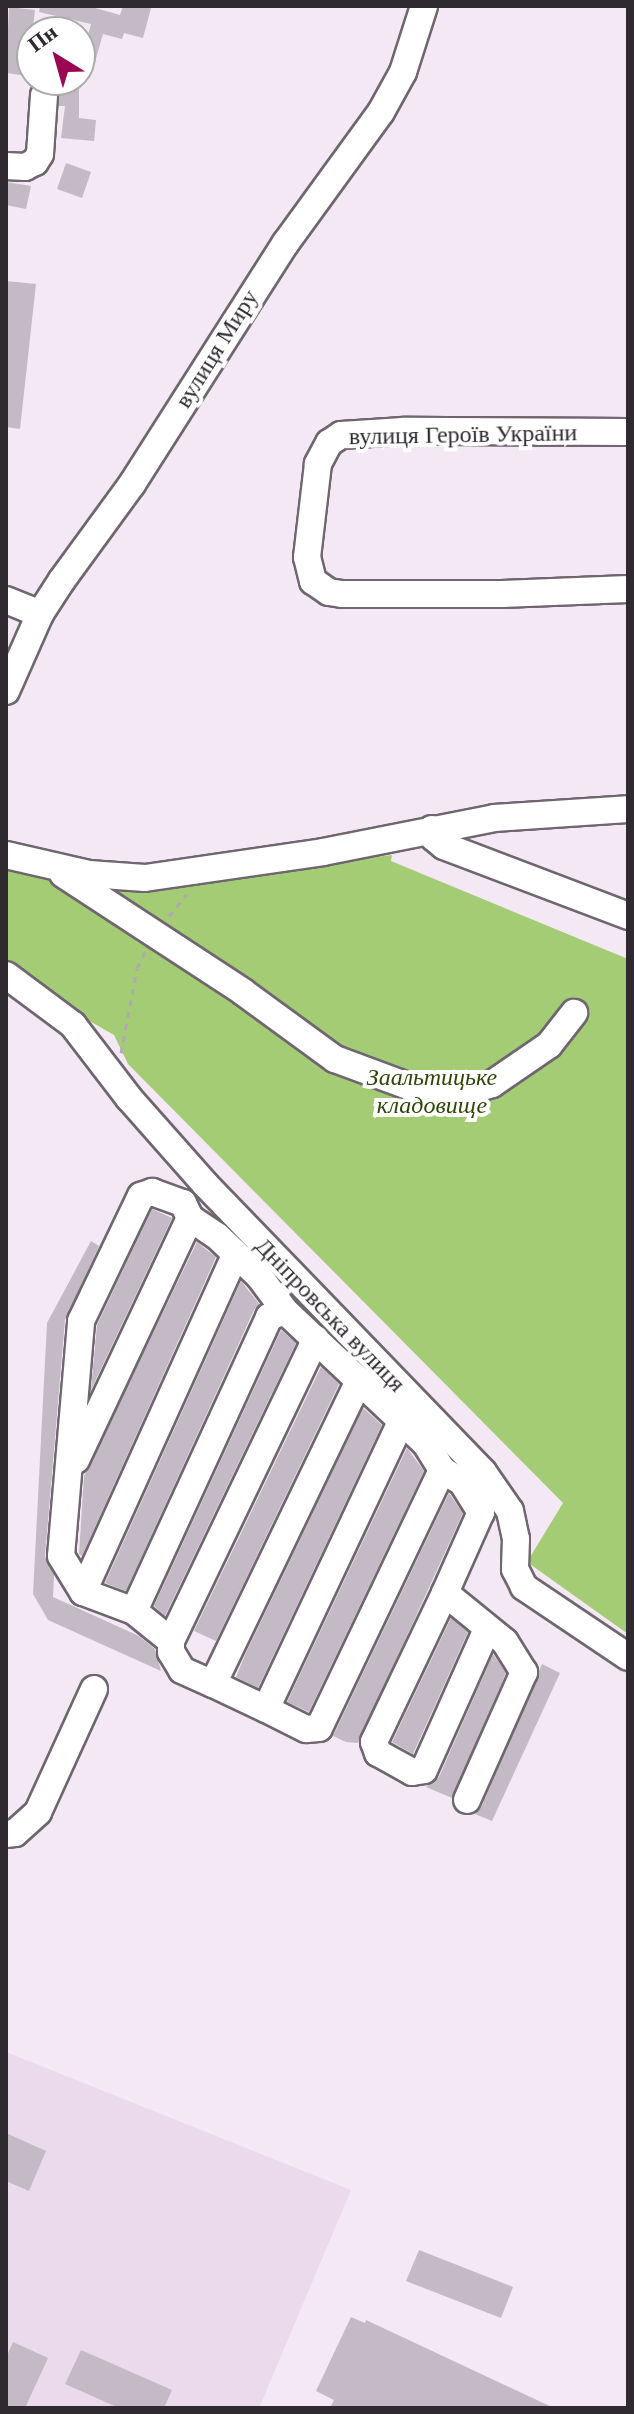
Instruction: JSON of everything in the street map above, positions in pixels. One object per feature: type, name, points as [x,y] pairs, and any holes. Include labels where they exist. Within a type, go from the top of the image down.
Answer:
[{"type":"street","name":"вулиця Миру","points":[[6,691],[40,614],[139,473],[269,267],[381,112],[403,72],[424,6]]},
{"type":"street","points":[[6,166],[25,167],[35,162],[40,154],[44,96]]},
{"type":"street","name":"вулиця Героїв України","points":[[628,432],[403,431],[341,435],[329,443],[318,464],[307,557],[313,581],[321,588],[342,594],[502,594],[628,589]]},
{"type":"street","points":[[6,600],[40,614]]},
{"type":"street","points":[[6,855],[105,877],[145,878],[494,818],[628,809]]},
{"type":"street","points":[[432,829],[434,838],[444,846],[628,916]]},
{"type":"street","points":[[50,865],[335,1059],[416,1089],[461,1093],[492,1084],[549,1045],[574,1013]]},
{"type":"street","name":"Дніпровська вулиця","points":[[6,975],[73,1025],[116,1080],[232,1214],[323,1303],[498,1489],[513,1523],[515,1569],[524,1587],[628,1657]]},
{"type":"street","points":[[171,1641],[134,1611],[83,1592],[61,1556],[81,1321],[141,1196],[152,1192],[183,1203],[190,1218],[217,1236],[259,1276],[285,1311],[426,1444],[442,1470],[462,1482],[481,1512],[374,1742],[378,1753],[412,1772],[424,1770],[487,1629]]},
{"type":"street","points":[[69,1474],[190,1218]]},
{"type":"street","points":[[83,1592],[235,1255]]},
{"type":"street","points":[[323,1303],[312,1334],[171,1641],[171,1652],[182,1670],[306,1729],[319,1728],[442,1470]]},
{"type":"street","points":[[134,1611],[269,1317],[285,1311]]},
{"type":"street","points":[[213,1684],[359,1380]]},
{"type":"street","points":[[266,1709],[401,1422]]},
{"type":"street","points":[[445,1593],[505,1642],[524,1672],[467,1800]]},
{"type":"street","points":[[6,1834],[15,1833],[38,1812],[94,1689]]},
{"type":"path","points":[[116,1080],[137,968],[155,934],[210,869]]},
{"type":"shaded area","points":[[6,2052],[351,2190],[259,2408],[6,2408]]},
{"type":"green space","name":"Заальтицьке кладовище","points":[[392,855],[391,861],[628,959],[628,1634],[527,1562],[563,1503],[128,1064],[114,1035],[65,1007],[6,966],[6,865],[41,874],[68,890],[99,891]]},
{"type":"building","points":[[40,6],[88,6],[120,15],[123,6],[151,8],[143,38],[124,33],[122,39],[103,34],[96,58],[96,16],[56,16],[39,12]]},
{"type":"building","points":[[9,7],[35,10],[34,16],[16,16],[16,74],[6,73]]},
{"type":"building","points":[[59,96],[79,96],[79,118],[96,120],[94,141],[61,138],[65,106],[59,106]]},
{"type":"building","points":[[66,163],[91,172],[82,198],[57,189]]},
{"type":"building","points":[[6,182],[31,186],[26,209],[6,205]]},
{"type":"building","points":[[6,281],[36,284],[20,429],[6,427]]},
{"type":"building","points":[[152,1209],[172,1218],[91,1390],[97,1325]]},
{"type":"building","points":[[91,1241],[99,1246],[65,1320],[45,1556],[54,1575],[53,1597],[139,1636],[155,1649],[161,1671],[48,1620],[33,1594],[47,1323]]},
{"type":"building","points":[[197,1242],[216,1257],[82,1556],[79,1554],[84,1476]]},
{"type":"building","points":[[241,1281],[260,1305],[254,1310],[126,1591],[105,1583]]},
{"type":"building","points":[[281,1330],[296,1343],[165,1616],[154,1606]]},
{"type":"building","points":[[321,1367],[339,1384],[216,1641],[194,1631]]},
{"type":"building","points":[[363,1408],[382,1425],[258,1688],[236,1677]]},
{"type":"building","points":[[407,1448],[424,1471],[309,1712],[287,1702]]},
{"type":"building","points":[[449,1493],[463,1513],[358,1743],[346,1742],[333,1736]]},
{"type":"building","points":[[451,1618],[468,1632],[413,1754],[392,1742]]},
{"type":"building","points":[[493,1654],[506,1673],[452,1798],[426,1787],[439,1777]]},
{"type":"building","points":[[542,1664],[560,1673],[492,1821],[475,1814],[482,1806]]},
{"type":"building","points":[[6,2133],[46,2151],[29,2191],[6,2181]]},
{"type":"building","points":[[419,2250],[513,2287],[501,2318],[406,2281]]},
{"type":"building","points":[[351,2317],[365,2323],[366,2320],[554,2408],[330,2408],[334,2400],[316,2391]]},
{"type":"building","points":[[13,2342],[48,2358],[25,2408],[6,2408],[6,2358]]},
{"type":"building","points":[[81,2350],[172,2390],[164,2408],[119,2408],[65,2384]]}]
